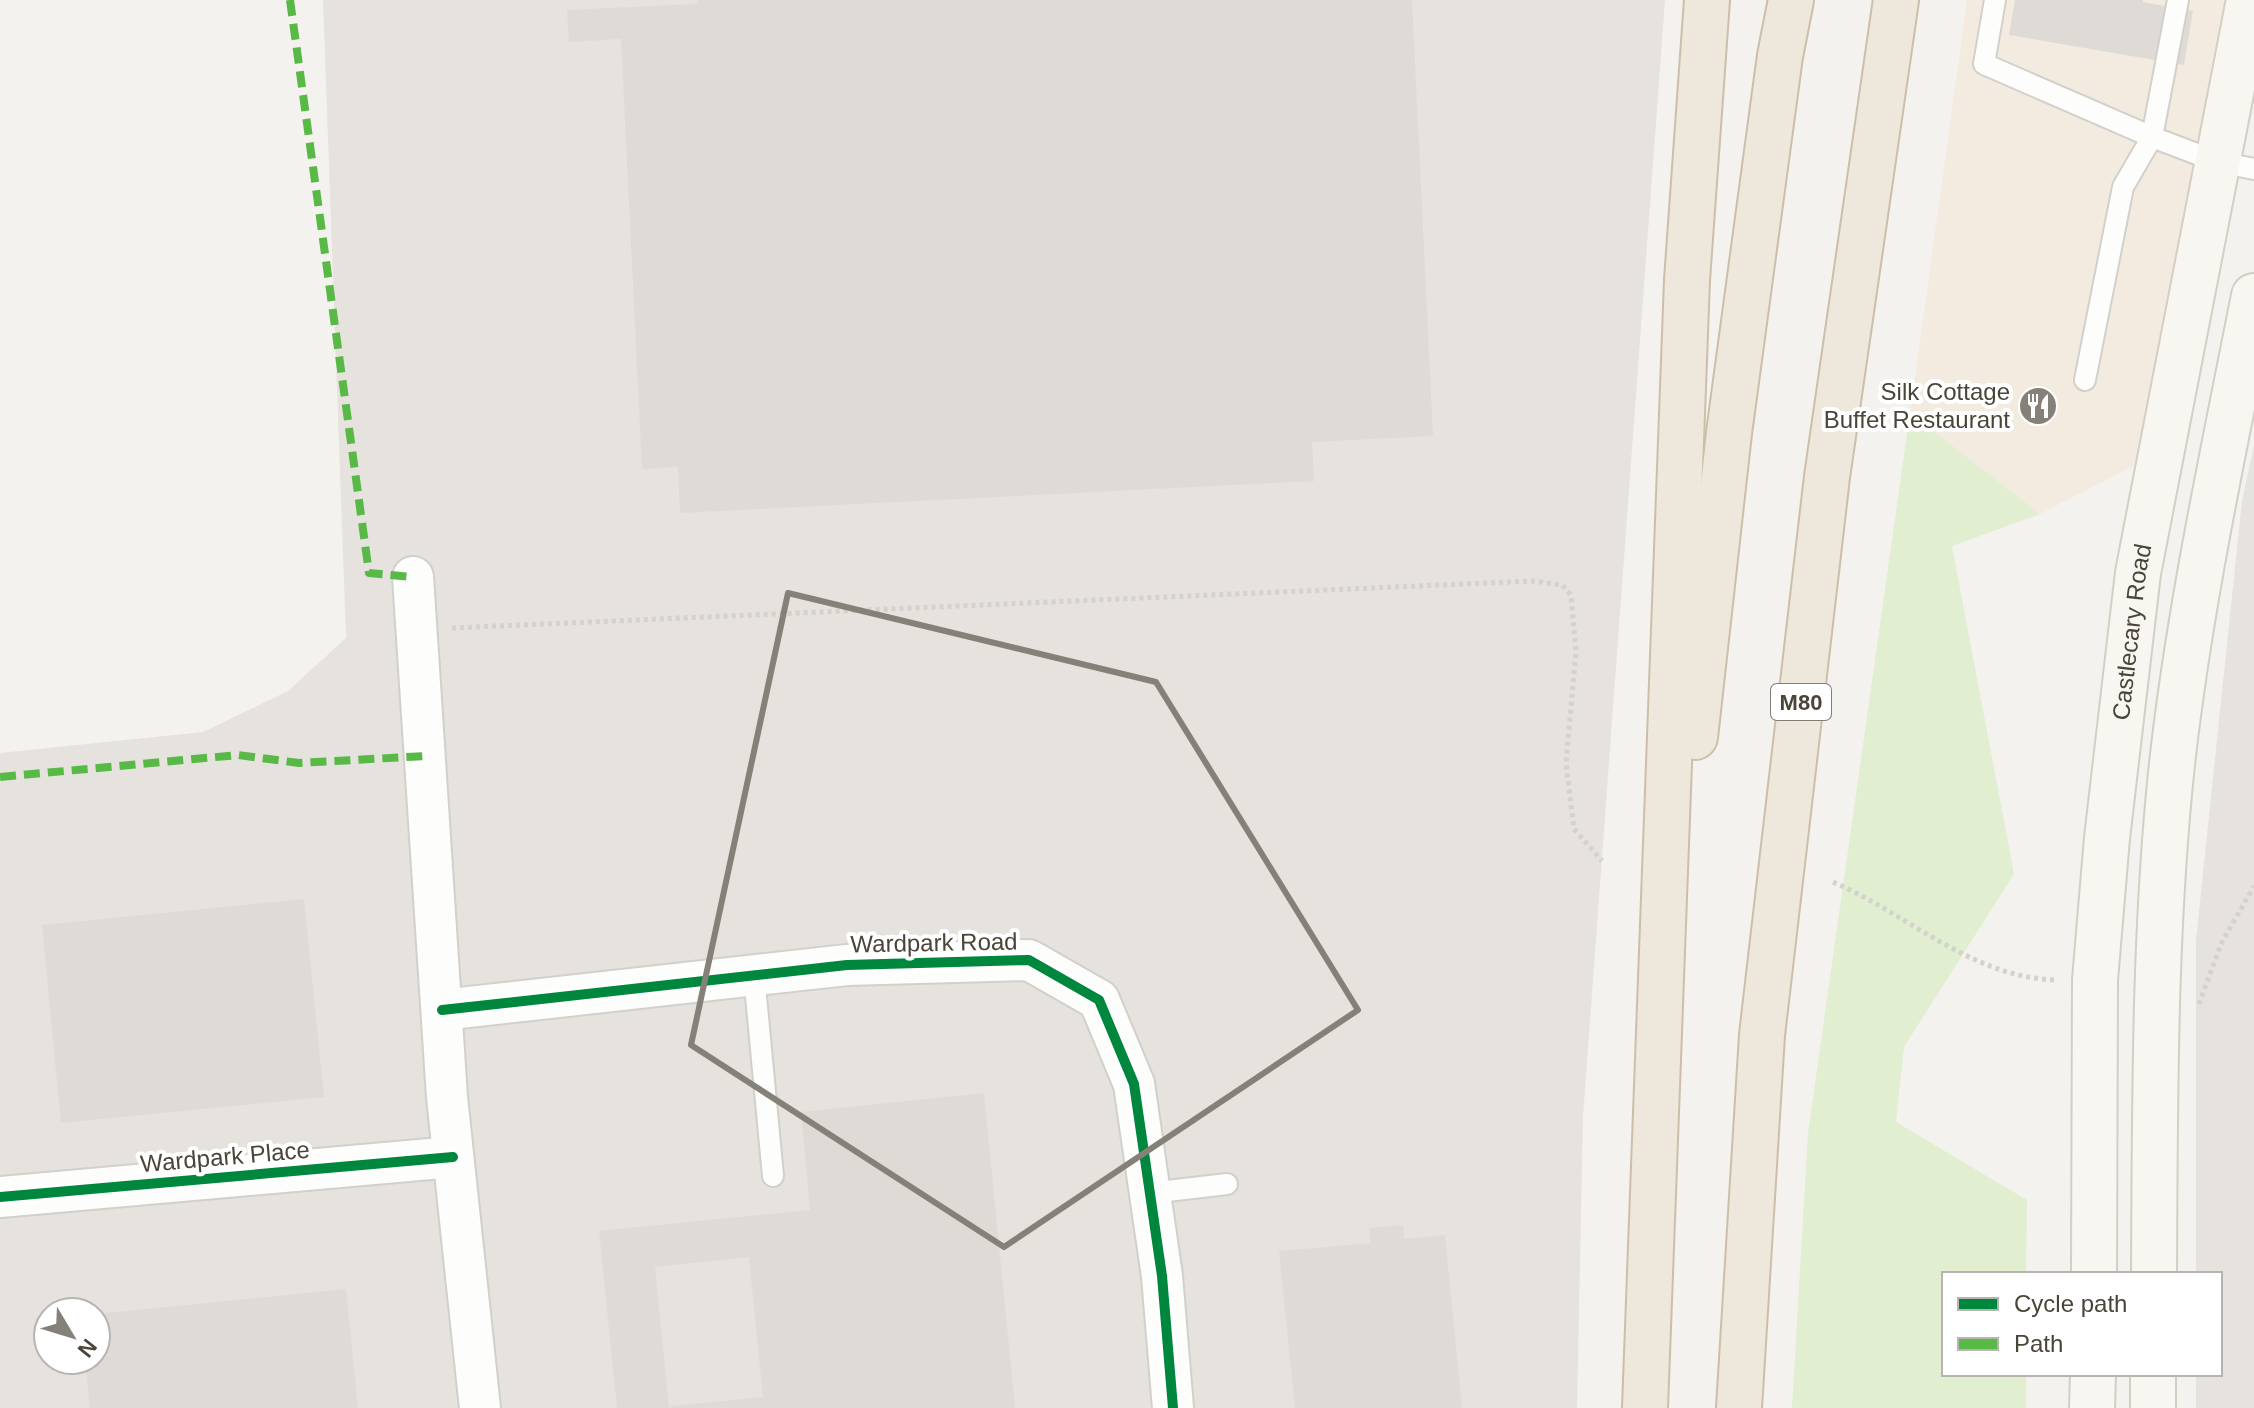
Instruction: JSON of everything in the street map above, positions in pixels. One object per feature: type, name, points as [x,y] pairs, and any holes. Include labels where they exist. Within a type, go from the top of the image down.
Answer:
[{"type":"highway","points":[[1645,1408],[1687,280],[1707,0]]},
{"type":"highway","points":[[1654,1105],[1729,433],[1780,56],[1791,0]]},
{"type":"highway","name":"M80","points":[[1739,1408],[1762,1035],[1827,477],[1896,0]]},
{"type":"main road","name":"Castlecary Road","points":[[2094,1272],[2095,980],[2107,838],[2138,573],[2236,165],[2249,0]]},
{"type":"main road","points":[[2154,1272],[2155,1120],[2164,861],[2173,756],[2193,602],[2254,296]]},
{"type":"main road","points":[[2092,1408],[2093,1376]]},
{"type":"main road","points":[[2153,1376],[2153,1408]]},
{"type":"street","points":[[413,577],[453,1157],[480,1408]]},
{"type":"street","name":"Wardpark Road","points":[[442,1010],[847,965],[1029,960],[1099,1000],[1134,1084],[1162,1276],[1173,1408]]},
{"type":"street","name":"Wardpark Place","points":[[0,1197],[453,1157]]},
{"type":"lane","points":[[1995,0],[1984,64],[2152,137],[2236,165]]},
{"type":"lane","points":[[2085,380],[2123,187],[2152,137],[2178,0]]},
{"type":"lane","points":[[754,975],[773,1176]]},
{"type":"lane","points":[[1150,1193],[1227,1184]]},
{"type":"path","points":[[417,630],[1533,581],[1562,585],[1571,595],[1576,651],[1566,763],[1574,829],[1602,861]]},
{"type":"path","points":[[1833,882],[1865,896],[1971,960],[2032,980],[2095,980]]},
{"type":"path","points":[[2195,1017],[2221,944],[2254,886]]},
{"type":"highlighted area","points":[[788,593],[1156,682],[1358,1010],[1004,1247],[691,1045]]},
{"type":"shaded area","points":[[323,0],[1665,0],[1583,1116],[1577,1408],[0,1408],[0,753],[203,732],[288,691],[346,638]]},
{"type":"shaded area","points":[[1967,0],[2230,0],[2143,461],[2040,514],[1910,413]]},
{"type":"shaded area","points":[[2254,445],[2254,1408],[2196,1408],[2196,1376],[2222,1376],[2222,1272],[2196,1272],[2196,940],[2242,501]]},
{"type":"green space","points":[[1910,413],[2040,514],[1952,546],[2014,874],[1904,1047],[1896,1122],[2027,1200],[2026,1272],[1942,1272],[1942,1376],[2026,1376],[2026,1408],[1792,1408],[1808,1133]]},
{"type":"building","points":[[697,0],[1412,0],[1433,436],[1312,442],[1314,481],[680,513],[678,467],[642,469],[621,39],[569,42],[567,10],[697,4]]},
{"type":"building","points":[[2015,0],[2143,0],[2193,11],[2184,65],[2009,35]]},
{"type":"building","points":[[304,899],[324,1097],[61,1123],[42,925]]},
{"type":"building","points":[[984,1093],[1015,1408],[671,1408],[763,1397],[749,1257],[655,1267],[669,1408],[617,1408],[599,1231],[810,1210],[801,1112]]},
{"type":"building","points":[[1403,1225],[1404,1239],[1445,1235],[1462,1408],[1295,1408],[1279,1251],[1371,1243],[1369,1228]]},
{"type":"building","points":[[346,1289],[358,1408],[90,1408],[87,1376],[112,1376],[112,1312]]},
{"type":"marked path","points":[[290,0],[369,573],[413,577]]},
{"type":"marked path","points":[[0,777],[238,755],[299,763],[425,756]]},
{"type":"cycle path","points":[[442,1010],[847,965],[1029,960],[1099,1000],[1134,1084],[1162,1276],[1173,1408]]},
{"type":"cycle path","points":[[0,1197],[453,1157]]},
{"type":"place","name":"Silk Cottage Buffet Restaurant","points":[[2038,406]]}]
